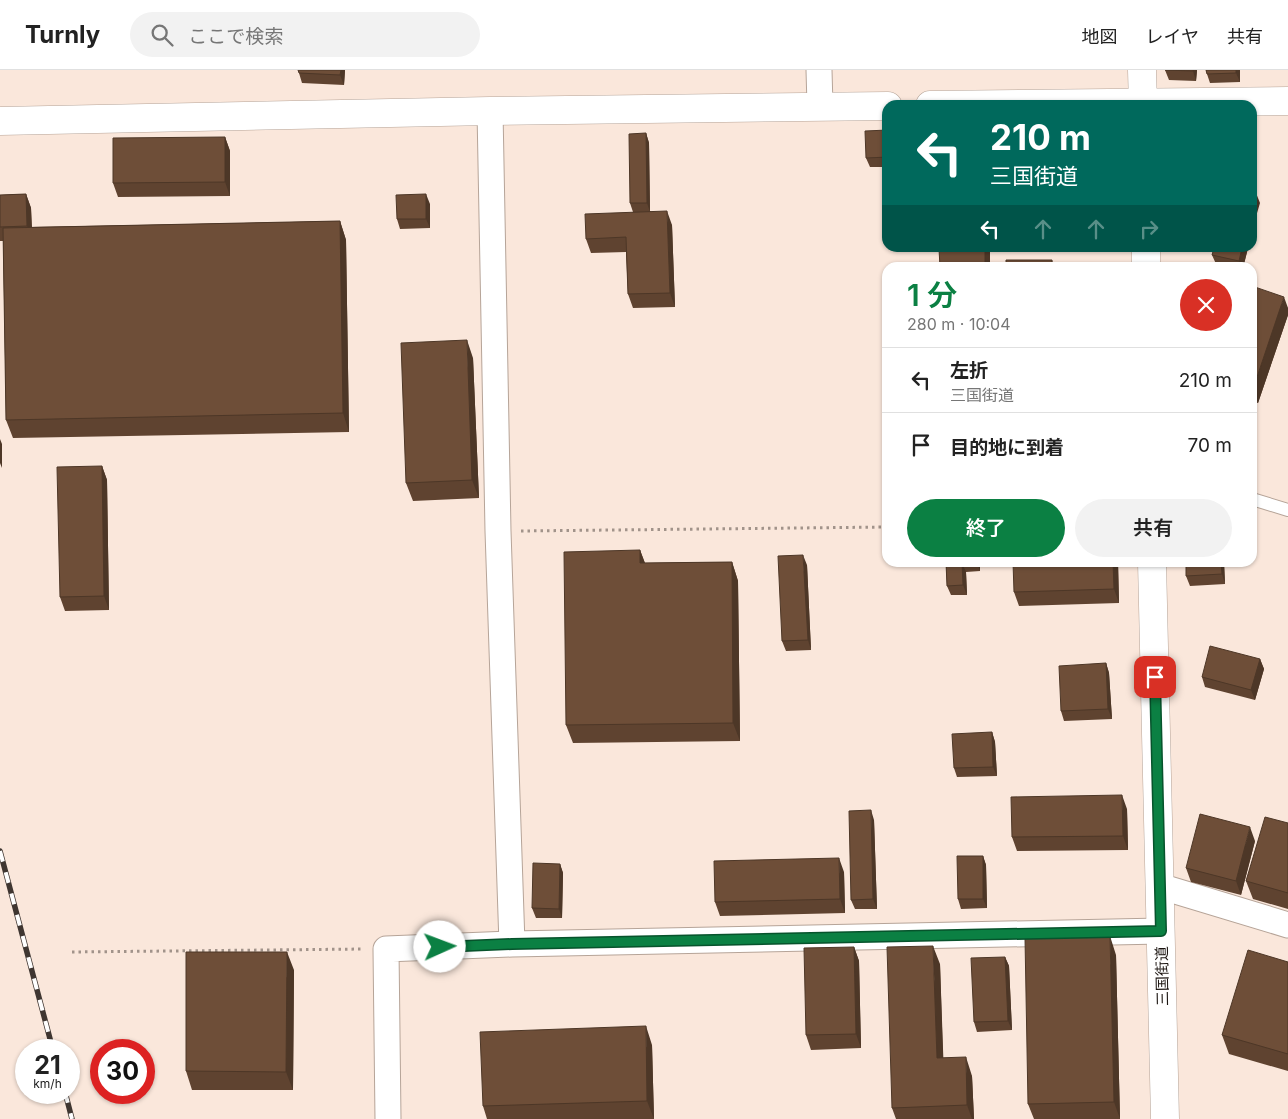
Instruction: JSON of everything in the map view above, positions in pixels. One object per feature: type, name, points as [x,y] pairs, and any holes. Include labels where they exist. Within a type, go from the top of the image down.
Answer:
[{"type":"main road","points":[[1142,70],[1143,100]]},
{"type":"main road","points":[[1257,102],[1288,101]]},
{"type":"main road","points":[[0,121],[490,111],[882,106]]},
{"type":"main road","name":"三国街道","points":[[1152,567],[1165,1119]]},
{"type":"street","points":[[820,70],[820,106]]},
{"type":"street","points":[[490,111],[498,532],[512,944]]},
{"type":"street","points":[[1159,886],[1288,925]]},
{"type":"street","points":[[388,1119],[386,949],[512,944],[1161,931]]},
{"type":"lane","points":[[1257,501],[1288,510]]},
{"type":"path","points":[[498,532],[882,527]]},
{"type":"path","points":[[72,952],[386,949]]},
{"type":"building","points":[[298,70],[341,70],[340,75],[299,73]]},
{"type":"building","points":[[1206,70],[1236,70],[1236,73],[1207,74]]},
{"type":"building","points":[[882,130],[882,157],[866,158],[865,131]]},
{"type":"building","points":[[646,133],[647,203],[630,203],[629,134]]},
{"type":"building","points":[[225,137],[225,182],[113,183],[113,138]]},
{"type":"building","points":[[26,194],[27,226],[0,227],[0,195]]},
{"type":"building","points":[[426,194],[426,219],[397,219],[396,195]]},
{"type":"building","points":[[667,211],[670,293],[628,294],[626,237],[586,239],[585,214]]},
{"type":"building","points":[[340,221],[343,413],[6,420],[3,228]]},
{"type":"building","points":[[939,252],[985,252],[985,262],[940,262]]},
{"type":"building","points":[[1213,252],[1241,252],[1239,261],[1212,255]]},
{"type":"building","points":[[1006,260],[1052,260],[1052,262],[1006,262]]},
{"type":"building","points":[[1257,288],[1284,297],[1257,377]]},
{"type":"building","points":[[467,340],[472,480],[406,483],[401,343]]},
{"type":"building","points":[[102,466],[104,596],[60,597],[57,467]]},
{"type":"building","points":[[640,550],[640,563],[732,562],[733,723],[566,725],[564,552]]},
{"type":"building","points":[[803,555],[808,640],[782,641],[778,556]]},
{"type":"building","points":[[946,567],[962,567],[963,585],[947,586]]},
{"type":"building","points":[[1013,567],[1113,567],[1114,589],[1014,592]]},
{"type":"building","points":[[1186,567],[1221,567],[1222,574],[1186,576]]},
{"type":"building","points":[[1210,646],[1260,659],[1251,690],[1202,677]]},
{"type":"building","points":[[1106,663],[1108,709],[1061,711],[1059,666]]},
{"type":"building","points":[[992,732],[993,767],[954,768],[952,734]]},
{"type":"building","points":[[1122,795],[1123,836],[1012,837],[1011,797]]},
{"type":"building","points":[[871,810],[873,899],[851,900],[849,811]]},
{"type":"building","points":[[1200,814],[1250,827],[1236,881],[1186,868]]},
{"type":"building","points":[[1265,817],[1288,823],[1288,893],[1246,881]]},
{"type":"building","points":[[957,856],[983,856],[983,899],[958,899]]},
{"type":"building","points":[[839,858],[840,899],[715,902],[714,861]]},
{"type":"building","points":[[533,863],[560,864],[559,909],[532,908]]},
{"type":"building","points":[[1110,936],[1114,1102],[1028,1104],[1025,938]]},
{"type":"building","points":[[933,946],[937,1058],[966,1057],[967,1105],[892,1108],[887,947]]},
{"type":"building","points":[[854,947],[856,1034],[806,1035],[804,948]]},
{"type":"building","points":[[1248,950],[1288,962],[1288,1054],[1222,1035]]},
{"type":"building","points":[[186,952],[287,952],[286,1072],[186,1071]]},
{"type":"building","points":[[1005,957],[1008,1021],[974,1022],[971,958]]},
{"type":"building","points":[[646,1026],[647,1101],[483,1106],[480,1032]]},
{"type":"railway","points":[[0,851],[50,1039]]},
{"type":"railway","points":[[68,1104],[72,1119]]},
{"type":"route","points":[[440,947],[1161,931],[1155,677]]}]
